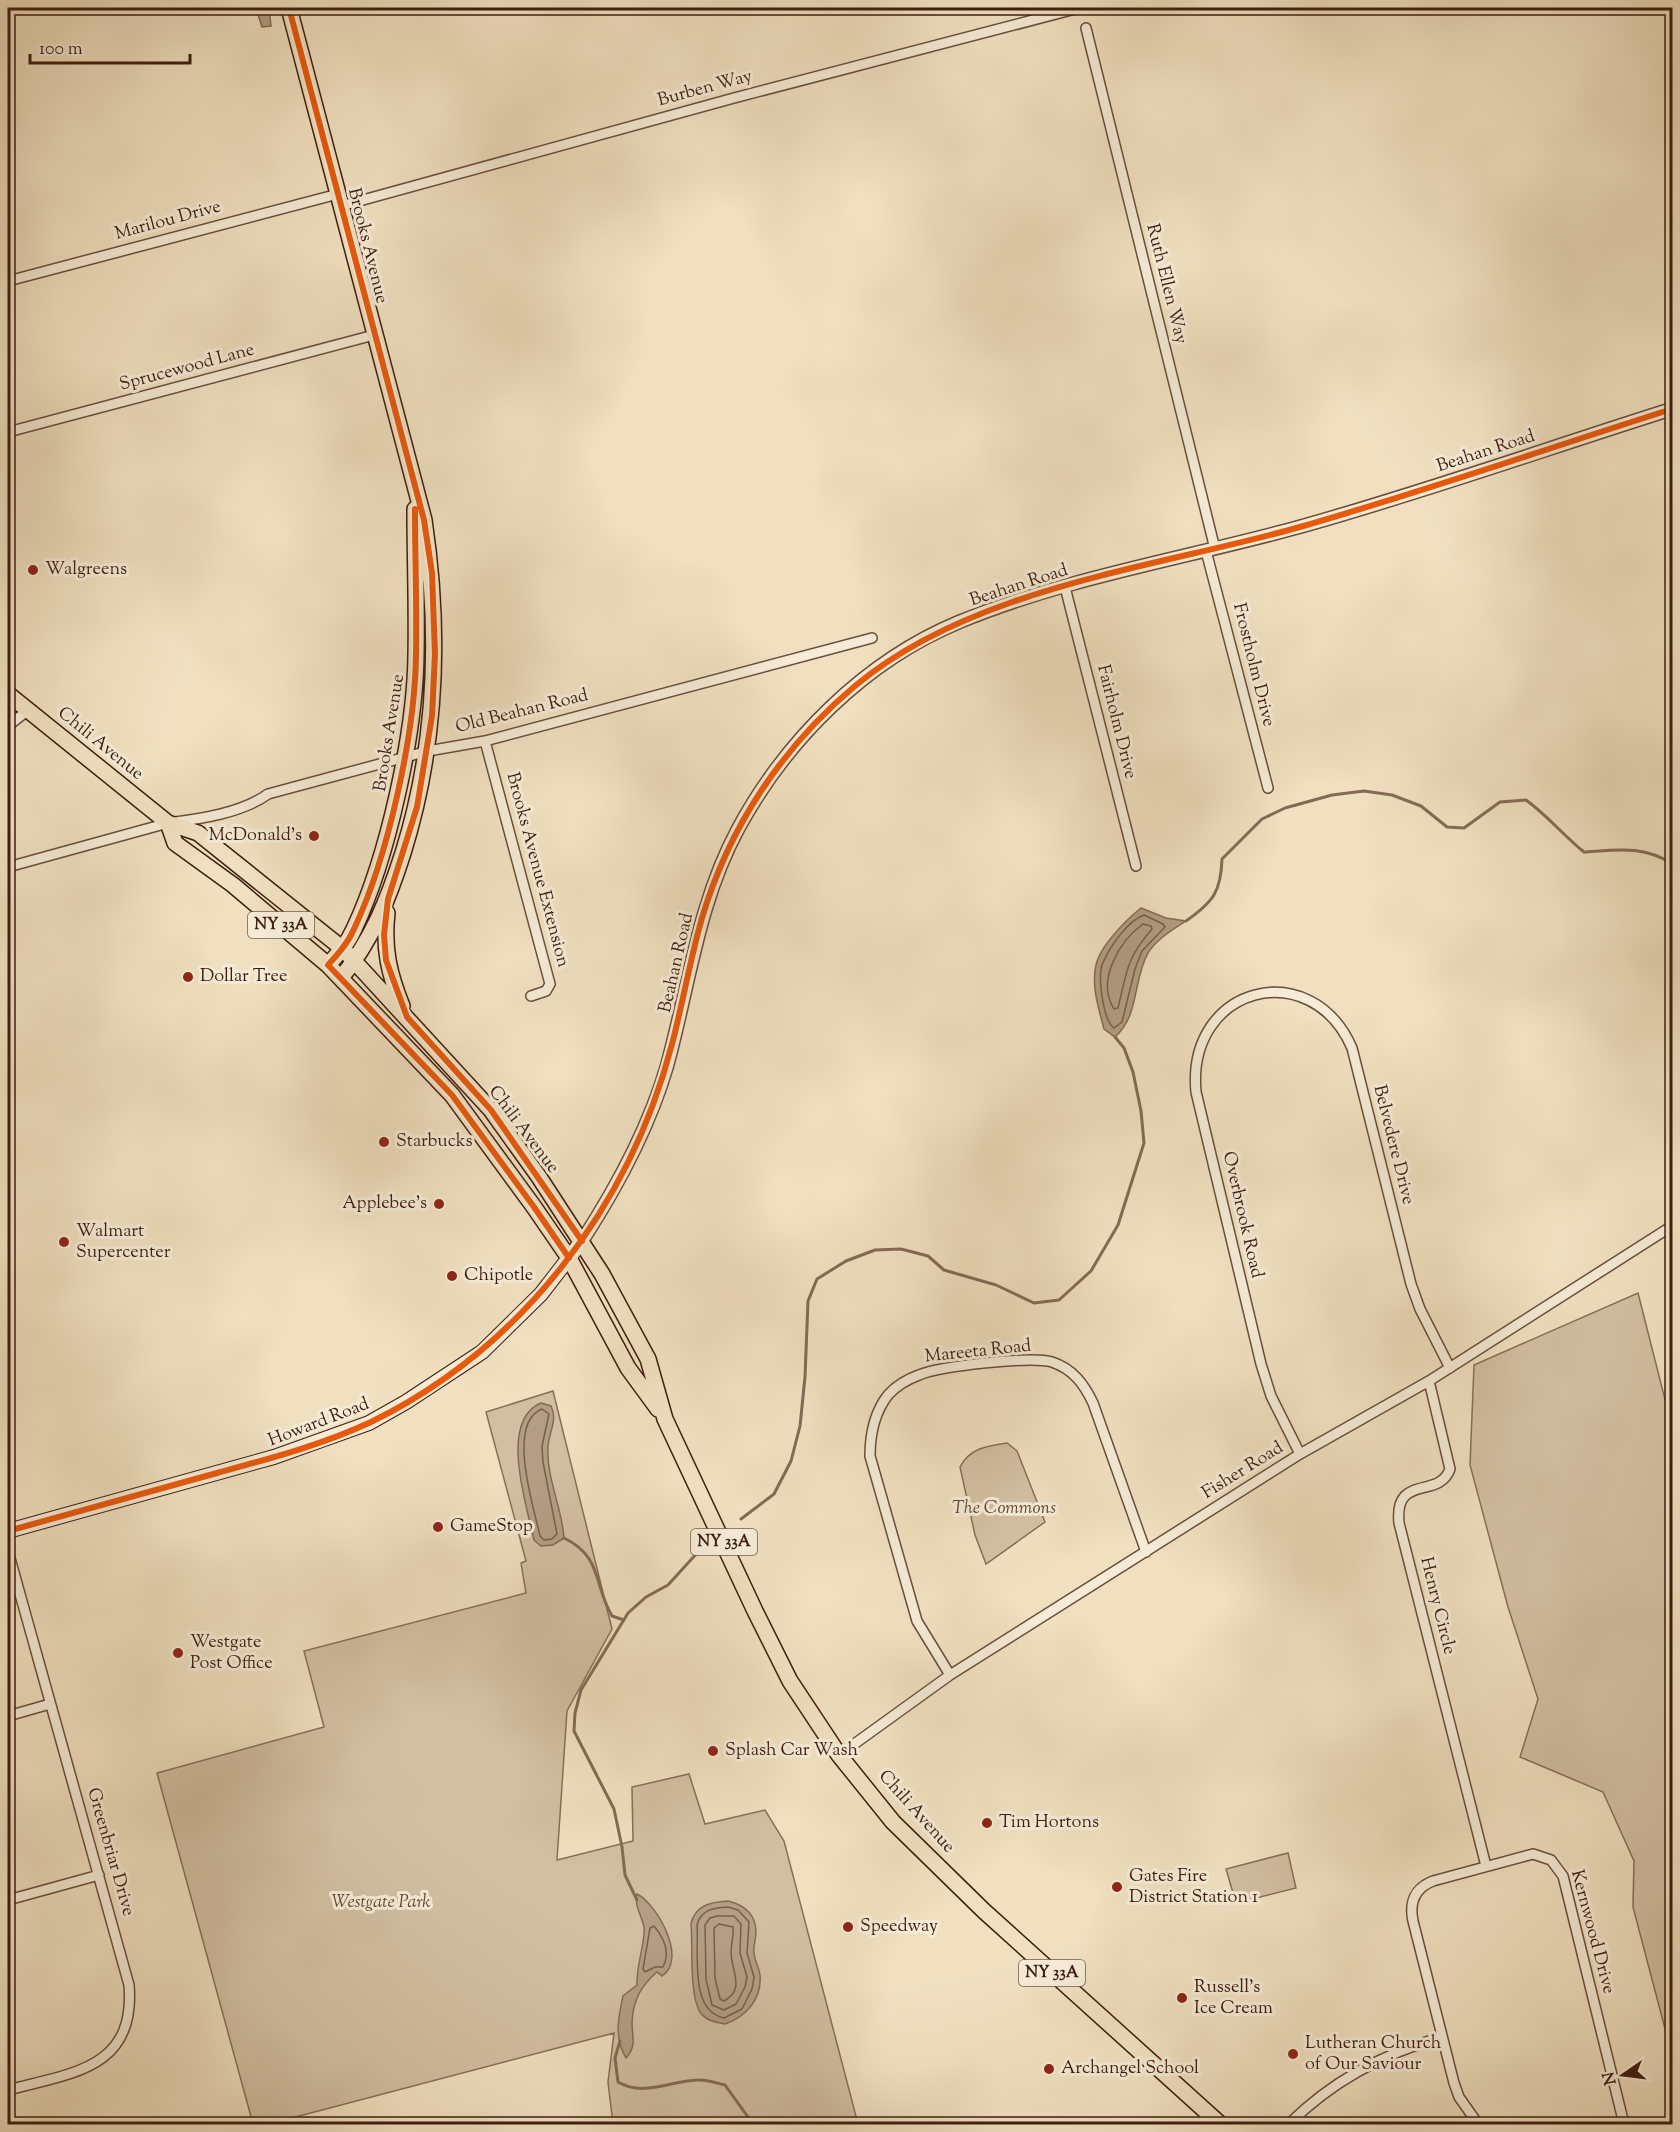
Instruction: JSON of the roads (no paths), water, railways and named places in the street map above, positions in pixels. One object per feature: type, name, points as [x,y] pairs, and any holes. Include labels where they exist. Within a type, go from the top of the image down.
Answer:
[{"type":"main road","name":"Brooks Avenue","points":[[289,8],[414,491],[424,520],[432,573],[435,654],[428,751],[417,807],[388,899],[367,943],[341,978]]},
{"type":"main road","name":"Brooks Avenue","points":[[328,965],[343,949],[354,929],[383,850],[404,758],[417,655],[414,491]]},
{"type":"main road","name":"Chili Avenue","points":[[8,694],[168,824],[198,833],[343,949],[491,1110],[582,1241],[648,1359],[665,1419],[790,1681],[839,1755],[894,1821],[984,1911],[1220,2124]]},
{"type":"main road","name":"Chili Avenue","points":[[168,824],[175,843],[233,885],[328,965],[452,1095],[528,1198],[568,1258],[628,1368],[665,1419]]},
{"type":"main road","points":[[388,899],[384,935],[386,960],[407,1017]]},
{"type":"main road","name":"Howard Road","points":[[8,1531],[274,1457],[369,1422],[406,1402],[482,1352],[541,1294],[582,1241]]},
{"type":"street","name":"Burben Way","points":[[339,200],[1079,8]]},
{"type":"street","name":"Ruth Ellen Way","points":[[1086,28],[1211,550]]},
{"type":"street","name":"Marilou Drive","points":[[8,281],[339,200]]},
{"type":"street","name":"Sprucewood Lane","points":[[8,432],[374,335]]},
{"type":"street","name":"Beahan Road","points":[[582,1241],[605,1205],[651,1112],[666,1070],[701,923],[724,857],[758,795],[781,763],[816,722],[840,699],[897,656],[957,623],[1065,587],[1302,526],[1672,409]]},
{"type":"street","name":"Frostholm Drive","points":[[1211,550],[1268,788]]},
{"type":"street","name":"Fairholm Drive","points":[[1065,587],[1136,866]]},
{"type":"street","name":"Old Beahan Road","points":[[8,867],[168,824],[193,820],[258,801],[268,794],[428,751],[485,741],[872,638]]},
{"type":"street","points":[[8,726],[27,711]]},
{"type":"street","name":"Brooks Avenue Extension","points":[[485,741],[550,984],[546,992],[531,996]]},
{"type":"street","name":"Belvedere Drive","points":[[1248,998],[1276,993],[1295,995],[1323,1009],[1344,1029],[1352,1048],[1411,1284],[1420,1309],[1450,1368]]},
{"type":"street","name":"Overbrook Road","points":[[1248,998],[1222,1011],[1207,1030],[1197,1051],[1194,1072],[1196,1092],[1261,1364],[1271,1396],[1300,1454]]},
{"type":"street","name":"Fisher Road","points":[[839,1755],[950,1675],[1300,1454],[1450,1368],[1672,1226]]},
{"type":"street","name":"Mareeta Road","points":[[950,1675],[917,1622],[870,1456],[870,1435],[876,1416],[889,1395],[906,1380],[937,1370],[1031,1360],[1051,1362],[1069,1370],[1085,1386],[1093,1403],[1146,1552]]},
{"type":"street","name":"Henry Circle","points":[[1429,1381],[1449,1469],[1444,1479],[1410,1492],[1401,1498],[1398,1509],[1399,1523],[1486,1866]]},
{"type":"street","name":"Greenbriar Drive","points":[[8,1551],[129,1985],[131,2005],[127,2026],[118,2045],[105,2058],[83,2069],[8,2090]]},
{"type":"street","points":[[8,1716],[51,1704]]},
{"type":"street","name":"Kernwood Drive","points":[[1478,2124],[1459,2097],[1413,1921],[1412,1900],[1424,1885],[1533,1854],[1551,1860],[1558,1867],[1624,2124]]},
{"type":"street","points":[[8,1900],[99,1875]]},
{"type":"street","points":[[1289,2124],[1325,2095],[1370,2064],[1405,2047],[1442,2037]]},
{"type":"water","points":[[256,8],[269,8],[271,26],[262,27]]},
{"type":"water","points":[[1141,908],[1166,918],[1186,921],[1164,936],[1150,950],[1139,976],[1128,1019],[1123,1029],[1115,1037],[1104,1029],[1100,1014],[1095,989],[1096,965],[1108,942],[1121,926]]},
{"type":"water","points":[[541,1403],[551,1406],[554,1416],[548,1458],[564,1538],[553,1545],[541,1546],[534,1540],[526,1507],[518,1445],[521,1427],[528,1413]]},
{"type":"water","points":[[637,1894],[645,1900],[661,1920],[671,1945],[672,1957],[669,1968],[662,1976],[657,1972],[639,1994],[632,2022],[633,2045],[626,2058],[618,2035],[619,2020],[623,1996],[637,1985],[644,1939],[644,1927],[637,1903]]},
{"type":"water","points":[[728,1901],[748,1911],[754,1921],[756,1933],[754,1955],[760,1984],[755,1999],[746,2012],[725,2024],[705,2017],[697,2004],[693,1982],[691,1924],[700,1909],[716,1902]]},
{"type":"waterway","points":[[1186,921],[1203,908],[1214,895],[1220,880],[1222,859],[1262,819],[1285,808],[1332,795],[1364,791],[1392,795],[1421,806],[1447,827],[1464,828],[1500,802],[1526,800],[1584,852],[1640,851],[1672,864]]},
{"type":"waterway","points":[[741,1519],[774,1494],[791,1461],[800,1426],[805,1377],[808,1301],[817,1279],[846,1261],[875,1250],[901,1249],[928,1256],[944,1270],[996,1285],[1034,1303],[1059,1300],[1091,1271],[1118,1225],[1144,1143],[1141,1111],[1133,1072],[1124,1048],[1115,1037]]},
{"type":"waterway","points":[[564,1538],[585,1554],[596,1572],[612,1616],[624,1620]]},
{"type":"waterway","points":[[637,1900],[625,1875],[614,1809],[574,1731],[575,1713],[581,1690],[628,1613],[646,1597],[668,1585],[698,1552]]},
{"type":"waterway","points":[[620,2041],[615,2058],[618,2082],[637,2088],[700,2080],[725,2085],[753,2124]]},
{"type":"place","name":"Walgreens","points":[[33,570]]},
{"type":"place","name":"McDonald's","points":[[314,836]]},
{"type":"place","name":"Dollar Tree","points":[[188,977]]},
{"type":"place","name":"Starbucks","points":[[384,1142]]},
{"type":"place","name":"Applebee's","points":[[439,1204]]},
{"type":"place","name":"Walmart Supercenter","points":[[64,1242]]},
{"type":"place","name":"Chipotle","points":[[452,1276]]},
{"type":"place","name":"GameStop","points":[[438,1527]]},
{"type":"place","name":"Westgate Post Office","points":[[178,1653]]},
{"type":"place","name":"Splash Car Wash","points":[[713,1751]]},
{"type":"place","name":"Tim Hortons","points":[[987,1823]]},
{"type":"place","name":"Gates Fire District Station 1","points":[[1117,1887]]},
{"type":"place","name":"Speedway","points":[[848,1927]]},
{"type":"place","name":"Russell's Ice Cream","points":[[1182,1998]]},
{"type":"place","name":"Lutheran Church of Our Saviour","points":[[1293,2054]]},
{"type":"place","name":"Archangel School","points":[[1049,2069]]},
{"type":"park label","name":"The Commons","points":[[1004,1509]]},
{"type":"park label","name":"Westgate Park","points":[[381,1903]]}]
